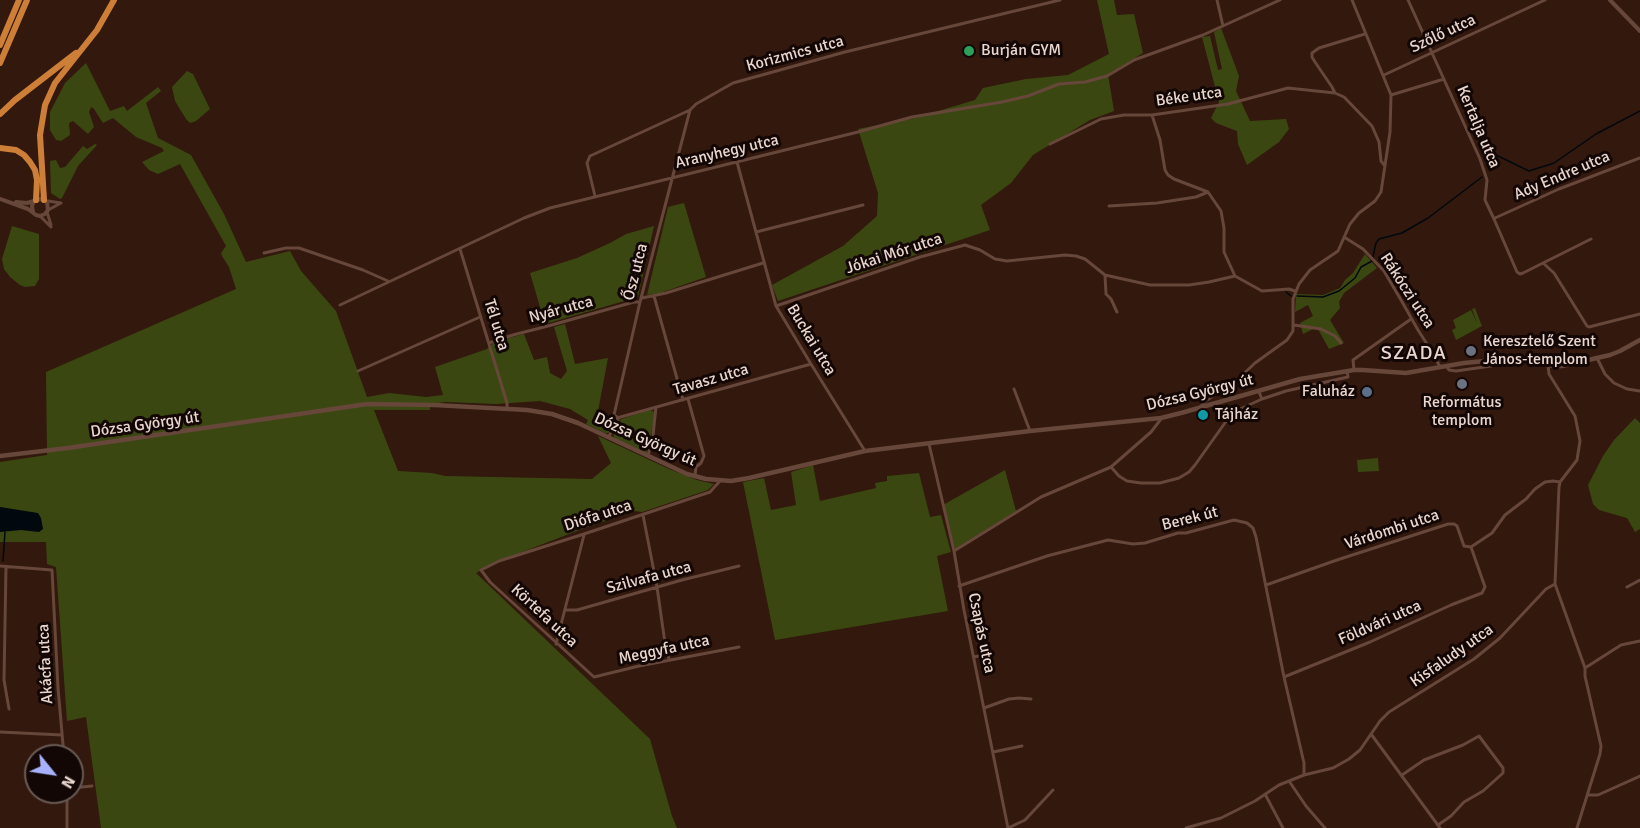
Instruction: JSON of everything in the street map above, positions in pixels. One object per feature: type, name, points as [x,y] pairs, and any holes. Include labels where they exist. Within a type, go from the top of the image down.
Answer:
[{"type":"highway","points":[[0,45],[19,0]]},
{"type":"highway","points":[[0,63],[27,0]]},
{"type":"highway","points":[[40,200],[40,135],[45,105],[56,83],[103,21],[114,0]]},
{"type":"highway","points":[[0,114],[65,62],[91,37]]},
{"type":"highway","points":[[0,148],[12,149],[28,159],[33,166],[40,200]]},
{"type":"main road","name":"Dózsa György út","points":[[0,456],[367,404],[434,405],[541,412],[564,417],[695,477],[720,481],[749,478],[866,451],[1161,418],[1300,379],[1354,370],[1406,373],[1447,365],[1506,359],[1562,366],[1620,351],[1640,340]]},
{"type":"street","name":"Korizmics utca","points":[[595,196],[587,163],[590,156],[690,110],[696,104],[733,83],[845,52],[1060,0]]},
{"type":"street","points":[[1217,0],[1223,26]]},
{"type":"street","name":"Aranyhegy utca","points":[[340,305],[550,208],[912,117],[1002,102],[1028,96],[1059,84],[1085,82],[1107,76],[1131,62],[1223,26],[1280,0]]},
{"type":"street","points":[[1198,408],[1287,340],[1294,325],[1292,304],[1295,291],[1305,275],[1338,251],[1354,218],[1376,201],[1383,188],[1390,134],[1391,95],[1352,0]]},
{"type":"street","name":"Kertalja utca","points":[[1408,0],[1486,175],[1485,200],[1517,272],[1523,273],[1591,239]]},
{"type":"street","name":"Szőlő utca","points":[[1384,75],[1545,0]]},
{"type":"street","points":[[1610,0],[1639,28]]},
{"type":"street","points":[[1365,33],[1316,49],[1312,53],[1315,62],[1335,93],[1346,99],[1372,126],[1379,142],[1381,161],[1385,166]]},
{"type":"street","points":[[1391,95],[1444,79]]},
{"type":"street","name":"Béke utca","points":[[1050,144],[1101,119],[1124,114],[1152,115],[1228,104],[1288,88],[1335,93]]},
{"type":"street","name":"Ősz utca","points":[[608,438],[617,418],[614,415],[641,300],[690,110]]},
{"type":"street","points":[[1152,115],[1168,175],[1208,192],[1221,211],[1224,252],[1234,276],[1262,291],[1289,289],[1295,291]]},
{"type":"street","name":"Ady Endre utca","points":[[1494,219],[1559,189],[1640,158]]},
{"type":"street","name":"Buckai utca","points":[[737,162],[776,306],[866,451]]},
{"type":"street","points":[[1109,206],[1157,203],[1208,192]]},
{"type":"street","points":[[0,199],[33,212],[51,227],[48,206],[40,200]]},
{"type":"street","points":[[33,212],[32,206],[40,200]]},
{"type":"street","points":[[6,201],[27,203],[40,200],[60,203],[39,216]]},
{"type":"street","points":[[756,232],[863,204]]},
{"type":"street","name":"Rákóczi utca","points":[[1344,237],[1358,245],[1383,271],[1440,367]]},
{"type":"street","name":"Jókai Mór utca","points":[[776,306],[920,256],[960,245],[975,247],[992,258],[1007,261],[1076,256],[1105,275],[1159,285],[1199,284],[1234,276]]},
{"type":"street","points":[[264,253],[286,248],[299,248],[363,270],[388,282]]},
{"type":"street","name":"Tél utca","points":[[460,249],[507,402],[507,409]]},
{"type":"street","name":"Nyár utca","points":[[489,343],[513,334],[548,327],[763,263]]},
{"type":"street","points":[[1543,263],[1554,273],[1587,326],[1640,314]]},
{"type":"street","points":[[1105,275],[1106,294],[1117,312]]},
{"type":"street","points":[[654,296],[704,456],[702,463],[696,467],[695,477]]},
{"type":"street","points":[[358,371],[480,316]]},
{"type":"street","points":[[1354,370],[1352,361],[1412,319]]},
{"type":"street","points":[[1294,325],[1321,328],[1335,336],[1341,343]]},
{"type":"street","points":[[1597,358],[1605,374],[1614,383],[1640,392]]},
{"type":"street","name":"Tavasz utca","points":[[617,418],[811,364]]},
{"type":"street","name":"Dózsa György út","points":[[1447,365],[1451,371],[1491,366]]},
{"type":"street","points":[[1548,365],[1549,374],[1575,416],[1580,441],[1577,460],[1560,482],[1555,584],[1585,668],[1601,746],[1577,828]]},
{"type":"street","name":"Dózsa György út","points":[[1262,399],[1286,391],[1348,377],[1347,371]]},
{"type":"street","points":[[1014,388],[1030,431]]},
{"type":"street","points":[[1111,466],[1119,476],[1141,483],[1160,483],[1179,478],[1195,465],[1227,420],[1238,410],[1262,399],[1258,391]]},
{"type":"street","points":[[648,456],[656,407]]},
{"type":"street","points":[[954,551],[1041,497],[1111,466],[1151,432],[1161,418]]},
{"type":"street","name":"Csapás utca","points":[[929,444],[954,551],[1008,828]]},
{"type":"street","name":"Diófa utca","points":[[481,570],[500,561],[710,492],[720,481]]},
{"type":"street","points":[[1471,548],[1490,535],[1502,518],[1535,489],[1545,482],[1560,482]]},
{"type":"street","points":[[643,515],[669,660]]},
{"type":"street","name":"Berek út","points":[[959,586],[1047,556],[1108,540],[1134,544],[1145,543],[1234,520],[1247,524],[1254,531],[1304,763],[1304,775]]},
{"type":"street","name":"Várdombi utca","points":[[1266,585],[1448,524],[1457,526],[1464,546],[1471,548]]},
{"type":"street","points":[[556,644],[584,534]]},
{"type":"street","name":"Földvári utca","points":[[1284,677],[1482,593],[1485,590],[1471,548]]},
{"type":"street","points":[[0,566],[6,567],[4,680],[9,709]]},
{"type":"street","name":"Szilvafa utca","points":[[565,610],[577,610],[739,566]]},
{"type":"street","name":"Akácfa utca","points":[[6,567],[52,570],[63,744]]},
{"type":"street","name":"Körtefa utca","points":[[481,570],[490,582],[594,678]]},
{"type":"street","points":[[1627,587],[1640,580]]},
{"type":"street","name":"Kisfaludy utca","points":[[1186,828],[1221,818],[1289,781],[1334,768],[1349,759],[1360,750],[1389,712],[1474,659],[1500,638],[1546,589],[1555,584]]},
{"type":"street","points":[[1585,668],[1621,645],[1640,641]]},
{"type":"street","name":"Meggyfa utca","points":[[594,678],[669,660],[739,647]]},
{"type":"street","points":[[974,657],[984,655]]},
{"type":"street","points":[[984,708],[1009,699],[1031,699]]},
{"type":"street","points":[[0,732],[62,735]]},
{"type":"street","points":[[1371,734],[1439,826],[1464,802],[1483,791],[1503,773],[1503,768],[1479,736],[1425,760],[1402,775]]},
{"type":"street","points":[[993,752],[1022,746]]},
{"type":"street","points":[[1587,795],[1598,795],[1640,776]]},
{"type":"street","points":[[1289,781],[1325,828]]},
{"type":"street","points":[[84,787],[92,786]]},
{"type":"street","points":[[1008,828],[1025,820],[1053,790]]},
{"type":"street","points":[[1265,794],[1283,828]]},
{"type":"street","points":[[67,804],[67,828]]},
{"type":"green space","points":[[1097,0],[1114,0],[1117,15],[1134,14],[1143,53],[1108,74],[1114,111],[1090,120],[1033,155],[1011,183],[981,205],[990,230],[778,301],[772,285],[843,246],[877,216],[878,193],[858,129],[915,118],[975,100],[983,88],[1026,79],[1068,75],[1109,54]]},
{"type":"green space","points":[[1221,28],[1239,76],[1236,91],[1250,121],[1286,119],[1289,129],[1279,142],[1247,165],[1238,144],[1237,131],[1216,123],[1211,118],[1219,102],[1202,37],[1210,36],[1218,70],[1222,69],[1214,32]]},
{"type":"green space","points":[[86,63],[110,111],[124,106],[127,111],[158,87],[161,91],[146,103],[158,138],[191,155],[224,214],[246,262],[290,251],[301,271],[336,311],[367,397],[389,393],[426,397],[443,395],[435,367],[487,349],[494,342],[524,334],[534,360],[547,357],[550,373],[561,379],[567,371],[554,327],[565,324],[575,364],[608,358],[598,411],[605,415],[610,425],[611,430],[608,433],[586,424],[588,420],[570,409],[540,401],[496,404],[446,402],[430,404],[430,410],[374,410],[398,471],[445,476],[592,479],[611,463],[598,436],[669,469],[714,484],[708,490],[582,529],[499,561],[476,573],[650,739],[677,828],[101,828],[86,717],[67,721],[56,567],[47,564],[46,542],[0,542],[0,462],[47,455],[46,372],[236,289],[229,267],[221,253],[226,246],[180,164],[158,174],[149,170],[142,162],[164,151],[162,148],[136,137],[113,118],[103,123],[91,107],[89,112],[94,127],[88,134],[73,121],[69,123],[70,135],[61,141],[56,140],[50,130],[50,112],[65,83]]},
{"type":"green space","points":[[187,71],[193,74],[210,109],[196,121],[190,123],[175,101],[172,87]]},
{"type":"green space","points":[[97,145],[78,166],[62,198],[51,193],[50,161],[56,160],[60,168],[65,167],[83,146],[87,149]]},
{"type":"green space","points":[[684,203],[706,277],[660,293],[647,295],[668,207]]},
{"type":"green space","points":[[12,226],[39,234],[39,279],[35,286],[20,285],[4,269],[2,259]]},
{"type":"green space","points":[[654,226],[638,297],[545,324],[530,273],[577,258],[626,234]]},
{"type":"green space","points":[[1365,254],[1377,268],[1344,293],[1339,302],[1340,308],[1330,320],[1344,343],[1329,349],[1318,329],[1315,328],[1303,334],[1300,323],[1313,316],[1308,305],[1295,312],[1296,294],[1323,295],[1340,288]]},
{"type":"green space","points":[[1475,308],[1482,326],[1456,340],[1452,330],[1456,328],[1453,320],[1471,310],[1477,323],[1472,309]]},
{"type":"green space","points":[[650,410],[655,415],[647,453],[614,438],[613,431],[621,419]]},
{"type":"green space","points":[[1635,418],[1640,423],[1640,529],[1635,532],[1627,518],[1599,510],[1593,504],[1588,485],[1614,440]]},
{"type":"green space","points":[[1378,458],[1379,471],[1358,472],[1357,460]]},
{"type":"green space","points":[[813,465],[820,501],[876,488],[875,483],[887,481],[887,476],[919,473],[930,517],[941,515],[951,552],[937,556],[948,611],[775,640],[743,482],[764,478],[771,510],[796,505],[791,472]]},
{"type":"green space","points":[[1005,470],[1016,511],[955,549],[943,505]]},
{"type":"shaded area","points":[[0,507],[38,513],[43,529],[39,532],[21,530],[0,532]]},
{"type":"waterway","points":[[1490,171],[1491,158],[1498,156],[1529,171],[1554,163],[1596,134],[1640,111]]},
{"type":"waterway","points":[[1297,296],[1323,297],[1339,291],[1355,278],[1361,267],[1372,261],[1379,239],[1402,233],[1428,218],[1482,177]]},
{"type":"waterway","points":[[1286,292],[1291,296]]},
{"type":"waterway","points":[[3,561],[5,532]]},
{"type":"place","name":"Burján GYM","points":[[969,51]]},
{"type":"place","name":"Keresztelő Szent János-templom","points":[[1471,351]]},
{"type":"place","name":"Református templom","points":[[1462,384]]},
{"type":"place","name":"Faluház","points":[[1367,392]]},
{"type":"place","name":"Tájház","points":[[1203,415]]},
{"type":"district","name":"SZADA","points":[[1414,354]]}]
